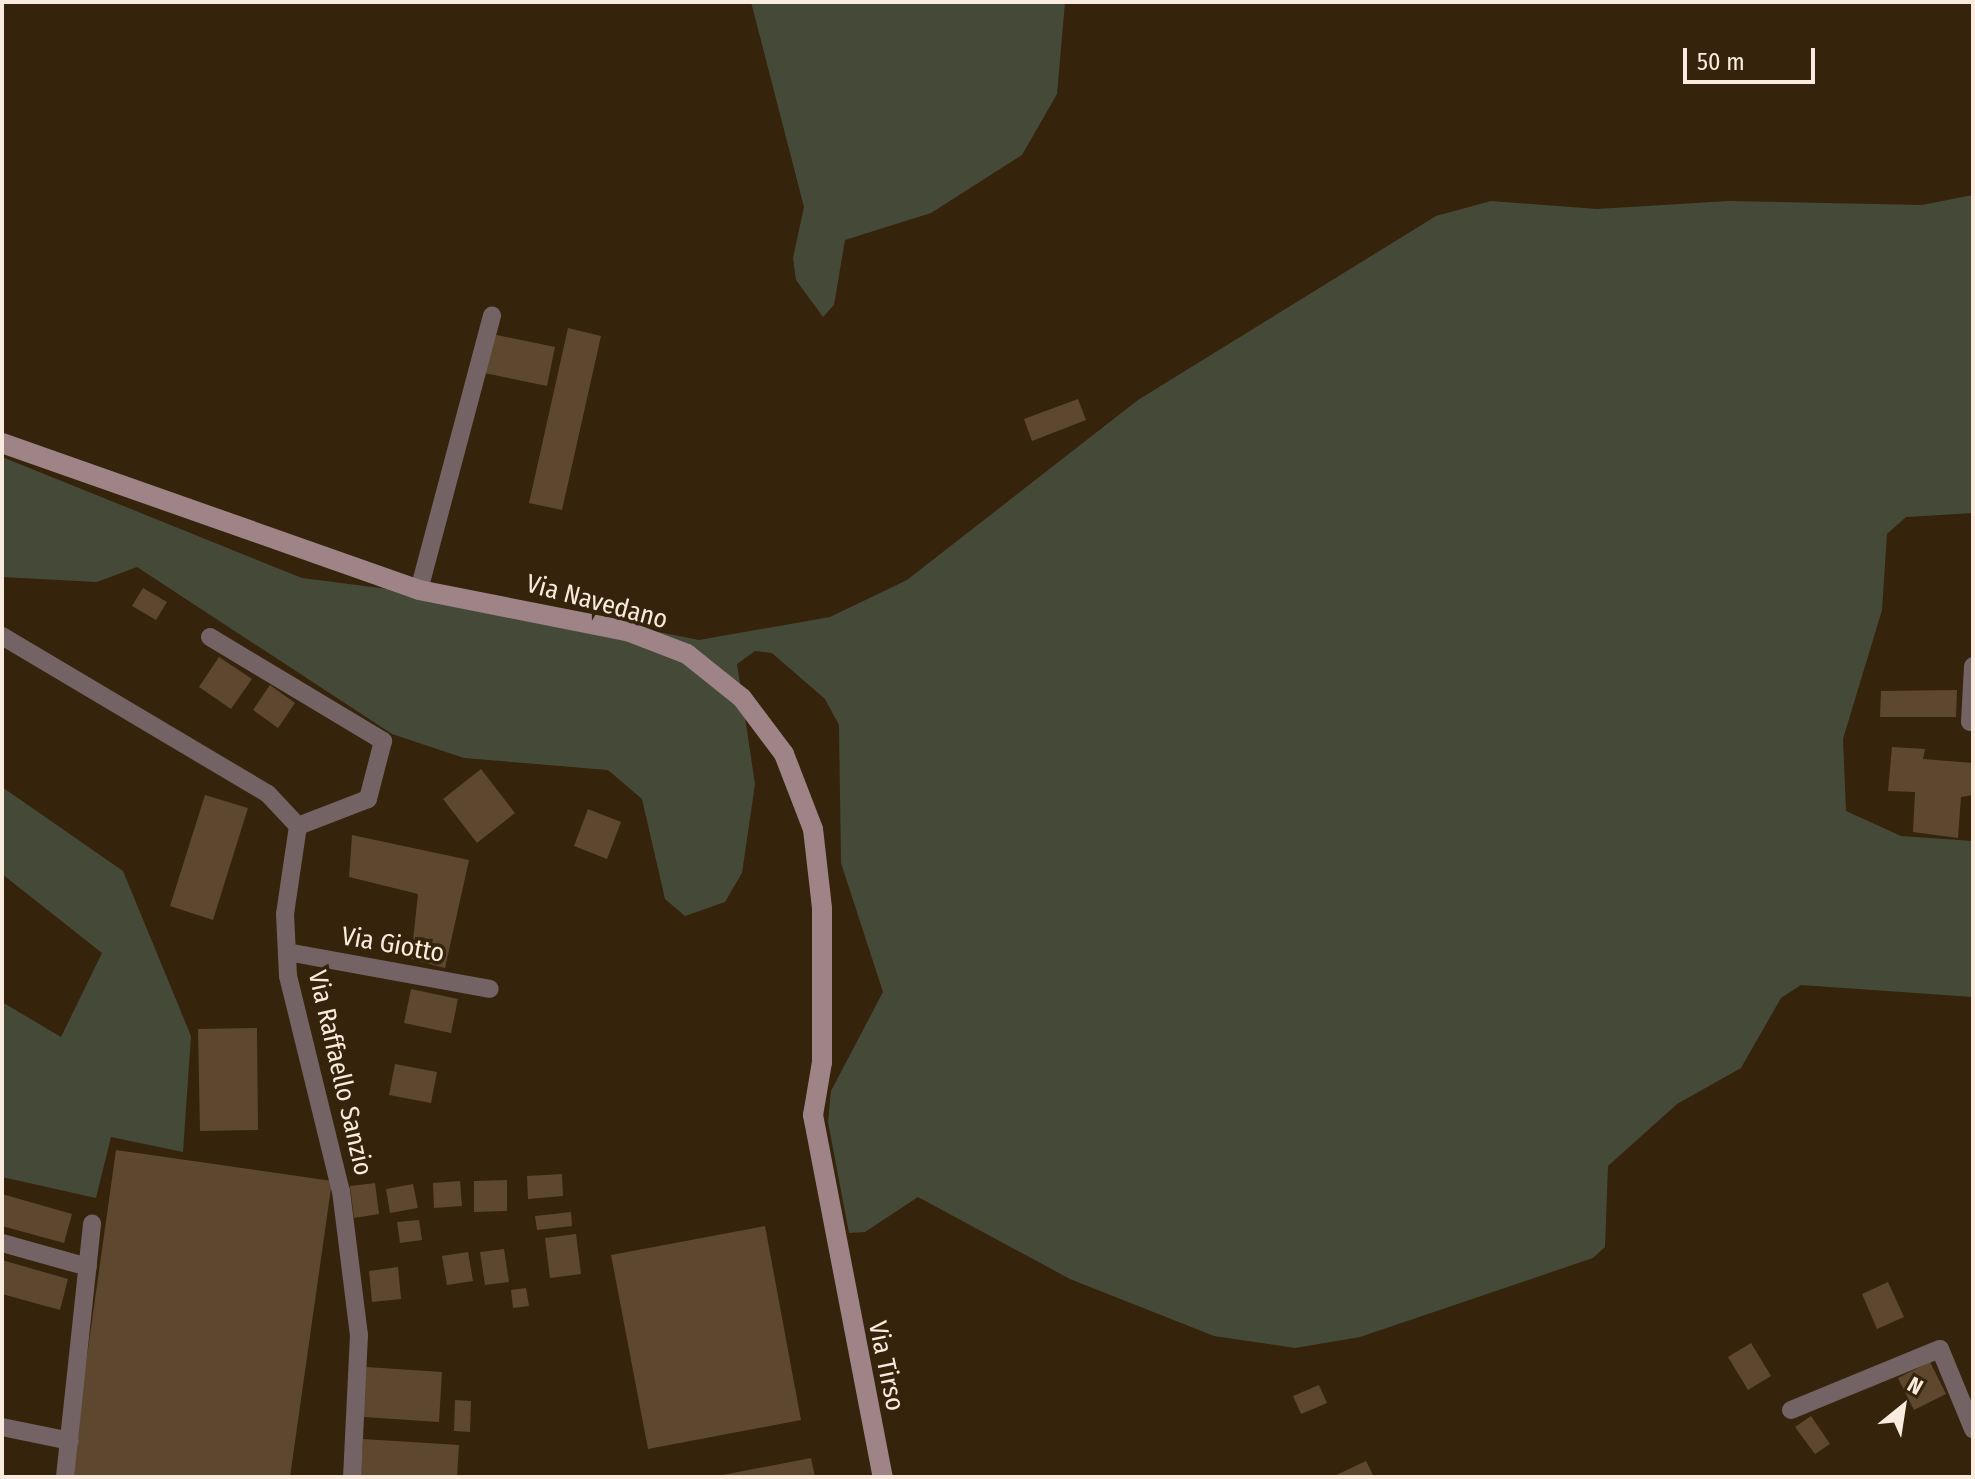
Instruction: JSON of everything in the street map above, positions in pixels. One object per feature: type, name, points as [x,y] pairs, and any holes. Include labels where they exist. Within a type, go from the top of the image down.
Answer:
[{"type":"street","points":[[419,590],[492,316]]},
{"type":"street","name":"Via Navedano","points":[[2,443],[419,590],[627,631],[687,654],[742,698],[784,754],[820,869],[822,1062],[813,1115],[838,1265]]},
{"type":"street","points":[[2,636],[268,794],[298,826],[368,799],[383,741],[210,637]]},
{"type":"street","points":[[1970,722],[1973,666]]},
{"type":"street","name":"Via Raffaello Sanzio","points":[[298,826],[287,952],[341,1191],[359,1335],[352,1477]]},
{"type":"street","name":"Via Giotto","points":[[287,952],[490,989]]},
{"type":"street","points":[[65,1477],[92,1223]]},
{"type":"street","points":[[2,1243],[88,1267]]},
{"type":"street","name":"Via Tirso","points":[[838,1265],[883,1477]]},
{"type":"street","points":[[1791,1410],[1940,1349],[1973,1429]]},
{"type":"street","points":[[2,1427],[70,1441]]},
{"type":"green space","points":[[751,2],[1065,2],[1057,94],[1022,155],[931,213],[845,240],[834,305],[823,317],[796,280],[793,258],[804,207]]},
{"type":"green space","points":[[1973,195],[1973,513],[1906,517],[1887,534],[1882,610],[1843,739],[1846,811],[1901,836],[1973,841],[1973,997],[1801,985],[1781,998],[1741,1068],[1677,1104],[1608,1166],[1605,1247],[1593,1258],[1360,1337],[1295,1348],[1214,1336],[1070,1279],[918,1197],[865,1232],[849,1233],[828,1122],[831,1091],[883,992],[841,863],[839,725],[825,699],[772,653],[755,651],[737,664],[755,784],[742,873],[725,902],[685,916],[665,899],[642,799],[608,770],[464,758],[392,734],[137,567],[97,582],[2,577],[2,457],[302,578],[537,608],[699,640],[830,617],[907,580],[1138,400],[1436,216],[1491,201],[1597,209],[1729,201],[1922,205]]},
{"type":"green space","points":[[2,787],[123,871],[191,1036],[183,1152],[111,1137],[96,1198],[2,1177],[2,1002],[61,1037],[102,953],[2,874]]},
{"type":"building","points":[[568,328],[601,336],[562,510],[529,503]]},
{"type":"building","points":[[492,334],[555,347],[547,386],[484,373]]},
{"type":"building","points":[[1078,399],[1086,420],[1032,441],[1024,419]]},
{"type":"building","points":[[143,588],[167,602],[156,620],[132,606]]},
{"type":"building","points":[[219,657],[252,679],[231,709],[199,687]]},
{"type":"building","points":[[270,685],[295,703],[278,728],[253,710]]},
{"type":"building","points":[[1957,690],[1956,717],[1880,717],[1881,691]]},
{"type":"building","points":[[1892,747],[1925,749],[1923,759],[1973,763],[1973,795],[1961,797],[1958,838],[1913,832],[1915,792],[1888,791]]},
{"type":"building","points":[[481,769],[515,813],[477,843],[443,799]]},
{"type":"building","points":[[205,795],[248,808],[213,920],[170,906]]},
{"type":"building","points":[[588,809],[621,822],[607,859],[574,846]]},
{"type":"building","points":[[352,835],[469,860],[445,968],[411,959],[418,894],[349,877]]},
{"type":"building","points":[[411,989],[458,999],[451,1033],[404,1023]]},
{"type":"building","points":[[257,1028],[258,1130],[200,1131],[198,1029]]},
{"type":"building","points":[[395,1064],[437,1072],[431,1103],[389,1095]]},
{"type":"building","points":[[116,1150],[332,1181],[290,1477],[70,1477]]},
{"type":"building","points":[[562,1174],[563,1196],[528,1199],[527,1176]]},
{"type":"building","points":[[507,1180],[507,1211],[474,1212],[474,1181]]},
{"type":"building","points":[[460,1181],[462,1206],[434,1208],[433,1183]]},
{"type":"building","points":[[375,1183],[379,1214],[354,1218],[350,1186]]},
{"type":"building","points":[[413,1184],[418,1208],[390,1213],[386,1189]]},
{"type":"building","points":[[2,1194],[72,1214],[64,1243],[2,1226]]},
{"type":"building","points":[[571,1212],[572,1226],[537,1230],[535,1216]]},
{"type":"building","points":[[419,1220],[422,1240],[400,1243],[397,1222]]},
{"type":"building","points":[[765,1226],[801,1420],[648,1449],[611,1255]]},
{"type":"building","points":[[576,1234],[581,1274],[550,1278],[545,1238]]},
{"type":"building","points":[[504,1249],[509,1282],[485,1285],[480,1252]]},
{"type":"building","points":[[468,1252],[473,1281],[447,1285],[442,1256]]},
{"type":"building","points":[[2,1260],[68,1279],[60,1310],[2,1294]]},
{"type":"building","points":[[398,1267],[401,1299],[372,1302],[369,1271]]},
{"type":"building","points":[[1888,1282],[1904,1317],[1877,1329],[1862,1294]]},
{"type":"building","points":[[526,1288],[529,1306],[513,1308],[511,1290]]},
{"type":"building","points":[[1751,1343],[1771,1376],[1748,1390],[1728,1357]]},
{"type":"building","points":[[1930,1362],[1946,1394],[1914,1410],[1898,1378]]},
{"type":"building","points":[[366,1367],[442,1372],[439,1422],[363,1417]]},
{"type":"building","points":[[1319,1385],[1327,1403],[1301,1414],[1293,1396]]},
{"type":"building","points":[[455,1400],[471,1401],[470,1432],[454,1431]]},
{"type":"building","points":[[1811,1416],[1830,1444],[1815,1454],[1795,1427]]},
{"type":"building","points":[[363,1439],[459,1445],[457,1477],[360,1477]]},
{"type":"building","points":[[811,1458],[815,1477],[717,1477],[717,1476]]},
{"type":"building","points":[[1366,1461],[1374,1477],[1332,1477]]}]
